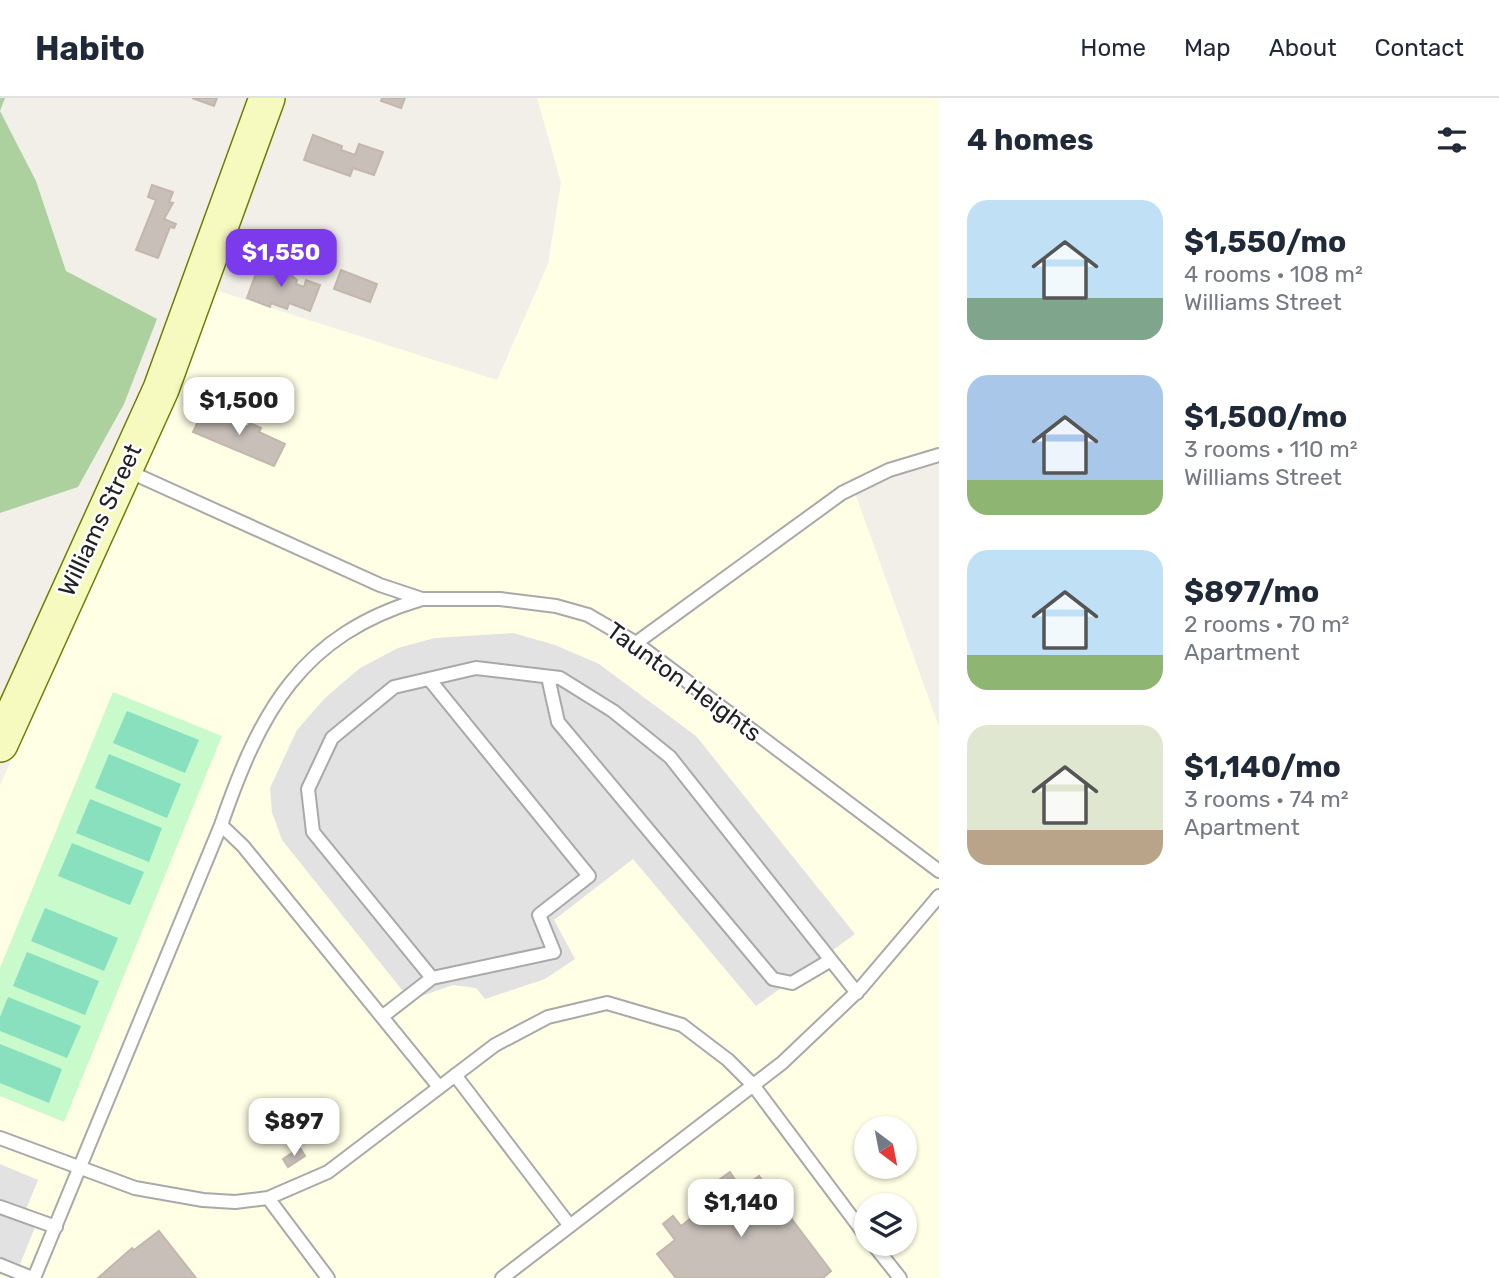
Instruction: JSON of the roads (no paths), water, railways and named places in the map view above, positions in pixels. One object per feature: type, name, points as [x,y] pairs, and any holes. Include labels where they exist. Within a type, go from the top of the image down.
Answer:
[{"type":"street","name":"Williams Street","points":[[0,744],[181,337],[267,98]]},
{"type":"lane","points":[[636,643],[842,493],[889,470],[939,455]]},
{"type":"lane","name":"Taunton Heights","points":[[123,469],[359,577],[422,599],[500,599],[556,606],[588,615],[636,643],[939,871]]},
{"type":"lane","points":[[0,1265],[33,1278],[221,825],[243,760],[263,720],[285,687],[312,660],[346,634],[395,607],[422,599]]},
{"type":"lane","points":[[432,978],[313,832],[308,789],[332,738],[394,687],[476,668],[560,678],[613,711],[670,757],[857,993]]},
{"type":"lane","points":[[548,677],[558,722],[773,979],[792,983],[831,960]]},
{"type":"lane","points":[[383,1016],[432,978],[554,952],[539,915],[589,876],[429,679]]},
{"type":"lane","points":[[221,825],[383,1016],[439,1087]]},
{"type":"lane","points":[[502,1278],[782,1063],[857,993],[939,896]]},
{"type":"lane","points":[[0,1138],[135,1188],[167,1195],[234,1202],[268,1198],[328,1172],[495,1045],[548,1017],[607,1003],[682,1025],[728,1060],[753,1085],[854,1220]]},
{"type":"lane","points":[[455,1075],[570,1226]]},
{"type":"lane","points":[[268,1198],[328,1278]]},
{"type":"lane","points":[[0,1207],[56,1227]]},
{"type":"lane","points":[[883,1256],[900,1278]]}]
